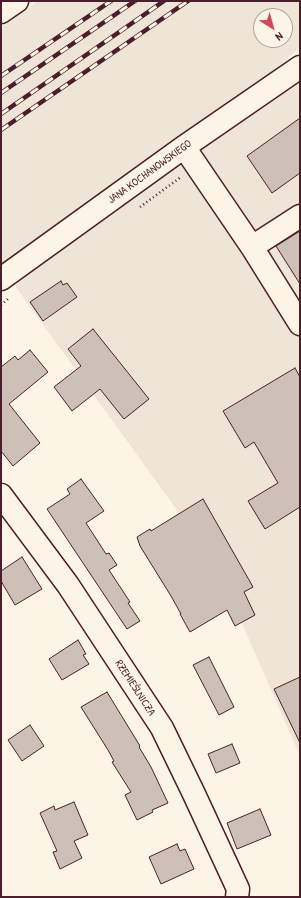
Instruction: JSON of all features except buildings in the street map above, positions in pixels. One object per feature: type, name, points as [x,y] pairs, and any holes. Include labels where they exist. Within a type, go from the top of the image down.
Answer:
[{"type":"street","points":[[1,12],[17,1]]},
{"type":"street","name":"JANA KOCHANOWSKIEGO","points":[[1,279],[184,147],[300,67]]},
{"type":"street","points":[[184,147],[252,247],[300,324]]},
{"type":"street","points":[[252,247],[300,216]]},
{"type":"street","name":"RZEMIEŚLNICZA","points":[[1,495],[68,585],[162,728],[238,889],[237,897]]},
{"type":"shaded area","points":[[38,1],[300,1],[300,47],[234,106],[1,270],[1,27]]},
{"type":"shaded area","points":[[300,79],[300,756],[216,564],[15,286],[34,267],[194,151]]},
{"type":"railway","points":[[1,76],[111,1]]},
{"type":"railway","points":[[1,93],[135,1]]},
{"type":"railway","points":[[1,114],[164,1]]},
{"type":"railway","points":[[1,130],[188,1]]}]
